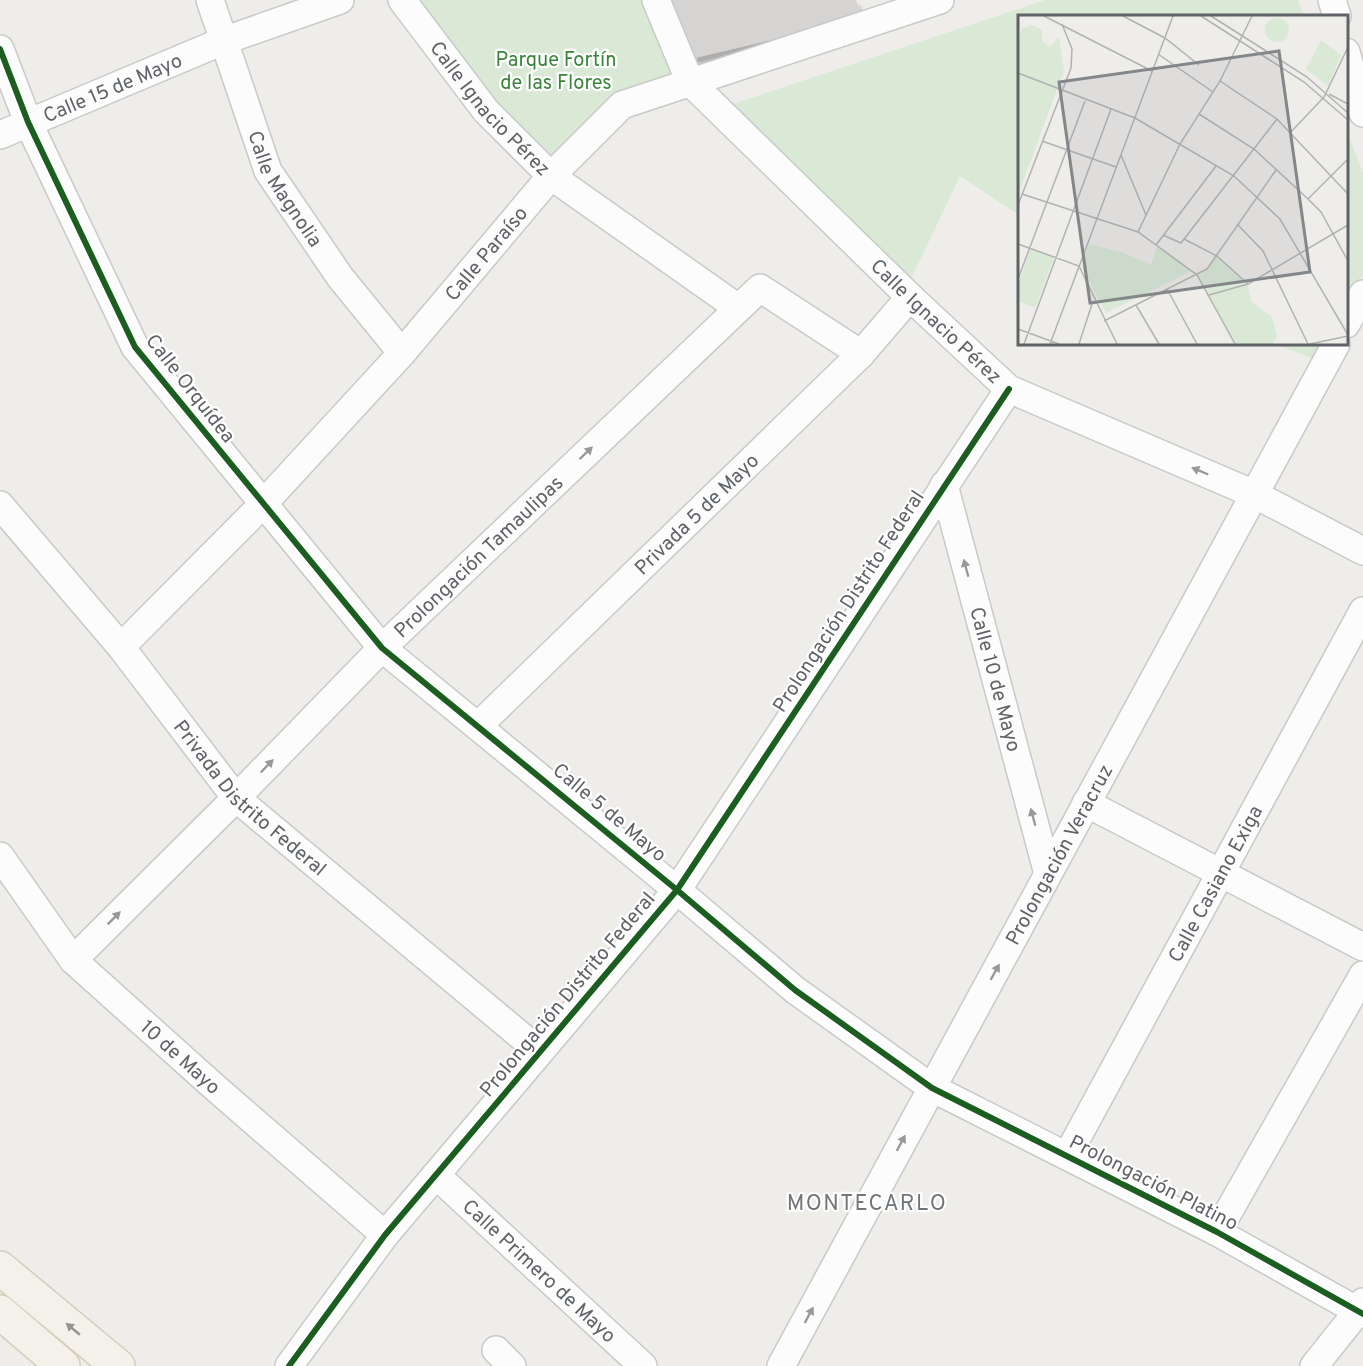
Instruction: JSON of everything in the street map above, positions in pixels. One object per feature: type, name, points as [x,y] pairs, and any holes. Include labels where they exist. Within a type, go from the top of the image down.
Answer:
[{"type":"main road","points":[[0,1268],[118,1366]]},
{"type":"main road","points":[[0,1312],[63,1366]]},
{"type":"street","name":"Calle Magnolia","points":[[210,0],[268,171],[340,277],[402,353]]},
{"type":"street","name":"Calle 15 de Mayo","points":[[0,135],[223,41],[340,0]]},
{"type":"street","name":"Calle Ignacio Pérez","points":[[402,0],[486,111],[551,176],[738,308]]},
{"type":"street","points":[[656,0],[690,82]]},
{"type":"street","name":"Calle Paraíso","points":[[121,648],[263,504],[402,353],[551,176],[622,105],[690,82],[881,10],[940,0]]},
{"type":"street","name":"Calle Orquídea","points":[[0,49],[28,122],[135,347],[382,648]]},
{"type":"street","points":[[1348,56],[1363,113]]},
{"type":"street","name":"Calle Ignacio Pérez","points":[[690,82],[910,297],[1010,389],[1254,494],[1363,551]]},
{"type":"street","name":"Prolongación Tamaulipas","points":[[73,960],[236,798],[382,648],[760,288],[861,354]]},
{"type":"street","points":[[1348,322],[1363,294]]},
{"type":"street","name":"Privada 5 de Mayo","points":[[479,725],[861,354],[910,297]]},
{"type":"street","name":"Prolongación Veracruz","points":[[792,1362],[932,1088],[1335,345]]},
{"type":"street","name":"Prolongación Distrito Federal","points":[[289,1366],[385,1235],[677,890],[944,485],[1010,389]]},
{"type":"street","name":"Calle 10 de Mayo","points":[[944,485],[1048,874]]},
{"type":"street","name":"Privada Distrito Federal","points":[[0,505],[121,648],[236,798],[539,1051]]},
{"type":"street","name":"Calle Casiano Exiga","points":[[1067,1156],[1363,611]]},
{"type":"street","name":"Calle 5 de Mayo","points":[[382,648],[479,725],[795,990],[932,1088]]},
{"type":"street","points":[[1086,803],[1363,947]]},
{"type":"street","name":"10 de Mayo","points":[[1,859],[73,960],[385,1235]]},
{"type":"street","points":[[1217,1232],[1363,975]]},
{"type":"street","name":"Prolongación Platino","points":[[932,1088],[1217,1232],[1361,1309]]},
{"type":"street","name":"Calle Primero de Mayo","points":[[436,1175],[643,1366]]},
{"type":"street","points":[[1314,1366],[1361,1309]]},
{"type":"green space","name":"Parque Fortín de las Flores","points":[[403,0],[656,0],[690,82],[622,105],[551,176]]},
{"type":"green space","points":[[1045,0],[1298,0],[1304,15],[1018,15],[1018,214],[960,176],[909,283],[718,109]]},
{"type":"green space","points":[[1348,134],[1363,173],[1363,274],[1348,300]]},
{"type":"green space","points":[[1278,345],[1321,345],[1314,359]]},
{"type":"building","points":[[668,0],[856,0],[863,18],[694,58],[682,26]]},
{"type":"cycle path","points":[[0,49],[28,122],[135,347],[382,648],[795,990],[932,1088],[1217,1232],[1363,1314]]},
{"type":"cycle path","points":[[289,1366],[385,1235],[677,890],[1009,389]]},
{"type":"district","name":"MONTECARLO","points":[[867,1202]]}]
